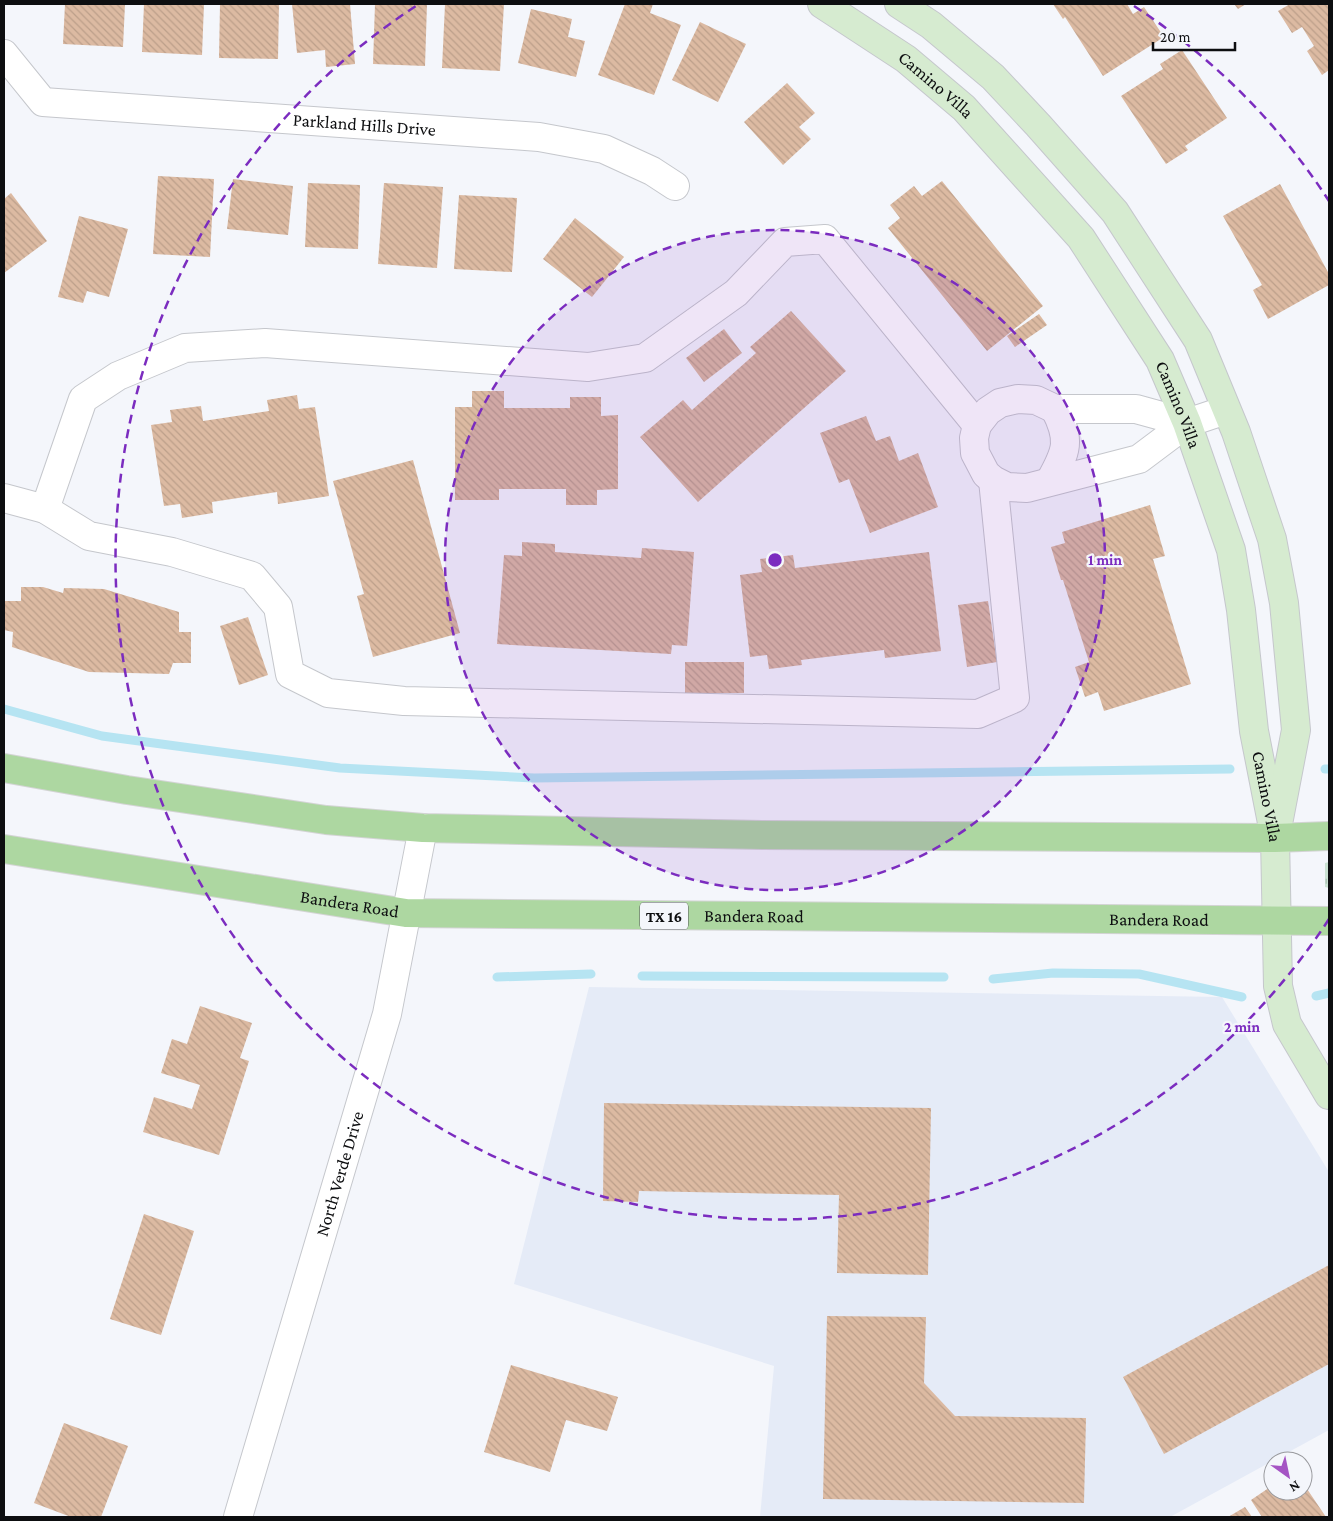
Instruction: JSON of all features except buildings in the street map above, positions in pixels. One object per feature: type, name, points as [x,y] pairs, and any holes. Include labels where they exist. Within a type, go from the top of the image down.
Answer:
[{"type":"main road","points":[[4,768],[127,790],[326,820],[423,828],[762,835],[1275,838],[1329,836]]},
{"type":"main road","name":"Bandera Road","points":[[4,849],[406,913],[1329,921]]},
{"type":"street","name":"Camino Villa","points":[[822,4],[906,59],[964,108],[1081,238],[1160,360],[1188,423],[1231,550],[1241,610],[1254,732],[1275,838]]},
{"type":"street","name":"Camino Villa","points":[[899,4],[931,25],[994,77],[1115,212],[1198,340],[1226,410],[1272,539],[1284,604],[1296,730],[1275,838]]},
{"type":"street","name":"Parkland Hills Drive","points":[[4,54],[43,102],[539,137],[604,150],[652,171],[674,186]]},
{"type":"street","points":[[45,509],[83,399],[118,376],[185,348],[265,342],[588,367],[646,358],[736,293],[785,242],[825,239],[977,424]]},
{"type":"street","points":[[1188,423],[1136,409],[1055,409],[1036,400],[1018,398],[1000,403],[988,411],[977,424],[974,438],[975,453],[986,474],[993,480],[1007,487],[1027,488],[1138,459],[1188,423],[1226,410]]},
{"type":"street","points":[[1050,481],[1063,458],[1066,441],[1064,427],[1055,409]]},
{"type":"street","points":[[4,498],[45,509],[89,536],[172,552],[252,576],[278,607],[290,674],[328,693],[404,701],[978,714],[1015,698],[993,480]]},
{"type":"street","name":"North Verde Drive","points":[[238,1517],[387,1014],[423,828]]},
{"type":"street","points":[[1275,838],[1278,986],[1287,1024],[1329,1095]]},
{"type":"shaded area","points":[[589,987],[1222,997],[1329,1172],[1329,1430],[1291,1451],[1263,1451],[1263,1466],[1170,1517],[760,1517],[774,1366],[514,1284]]},
{"type":"green space","points":[[1329,862],[1329,888],[1325,887],[1325,863]]},
{"type":"waterway","points":[[4,709],[102,736],[340,768],[534,778],[1230,769]]},
{"type":"waterway","points":[[993,979],[1053,973],[1139,974],[1242,997]]},
{"type":"waterway","points":[[497,977],[591,974]]},
{"type":"waterway","points":[[642,976],[944,977]]},
{"type":"waterway","points":[[1316,996],[1329,993]]}]
